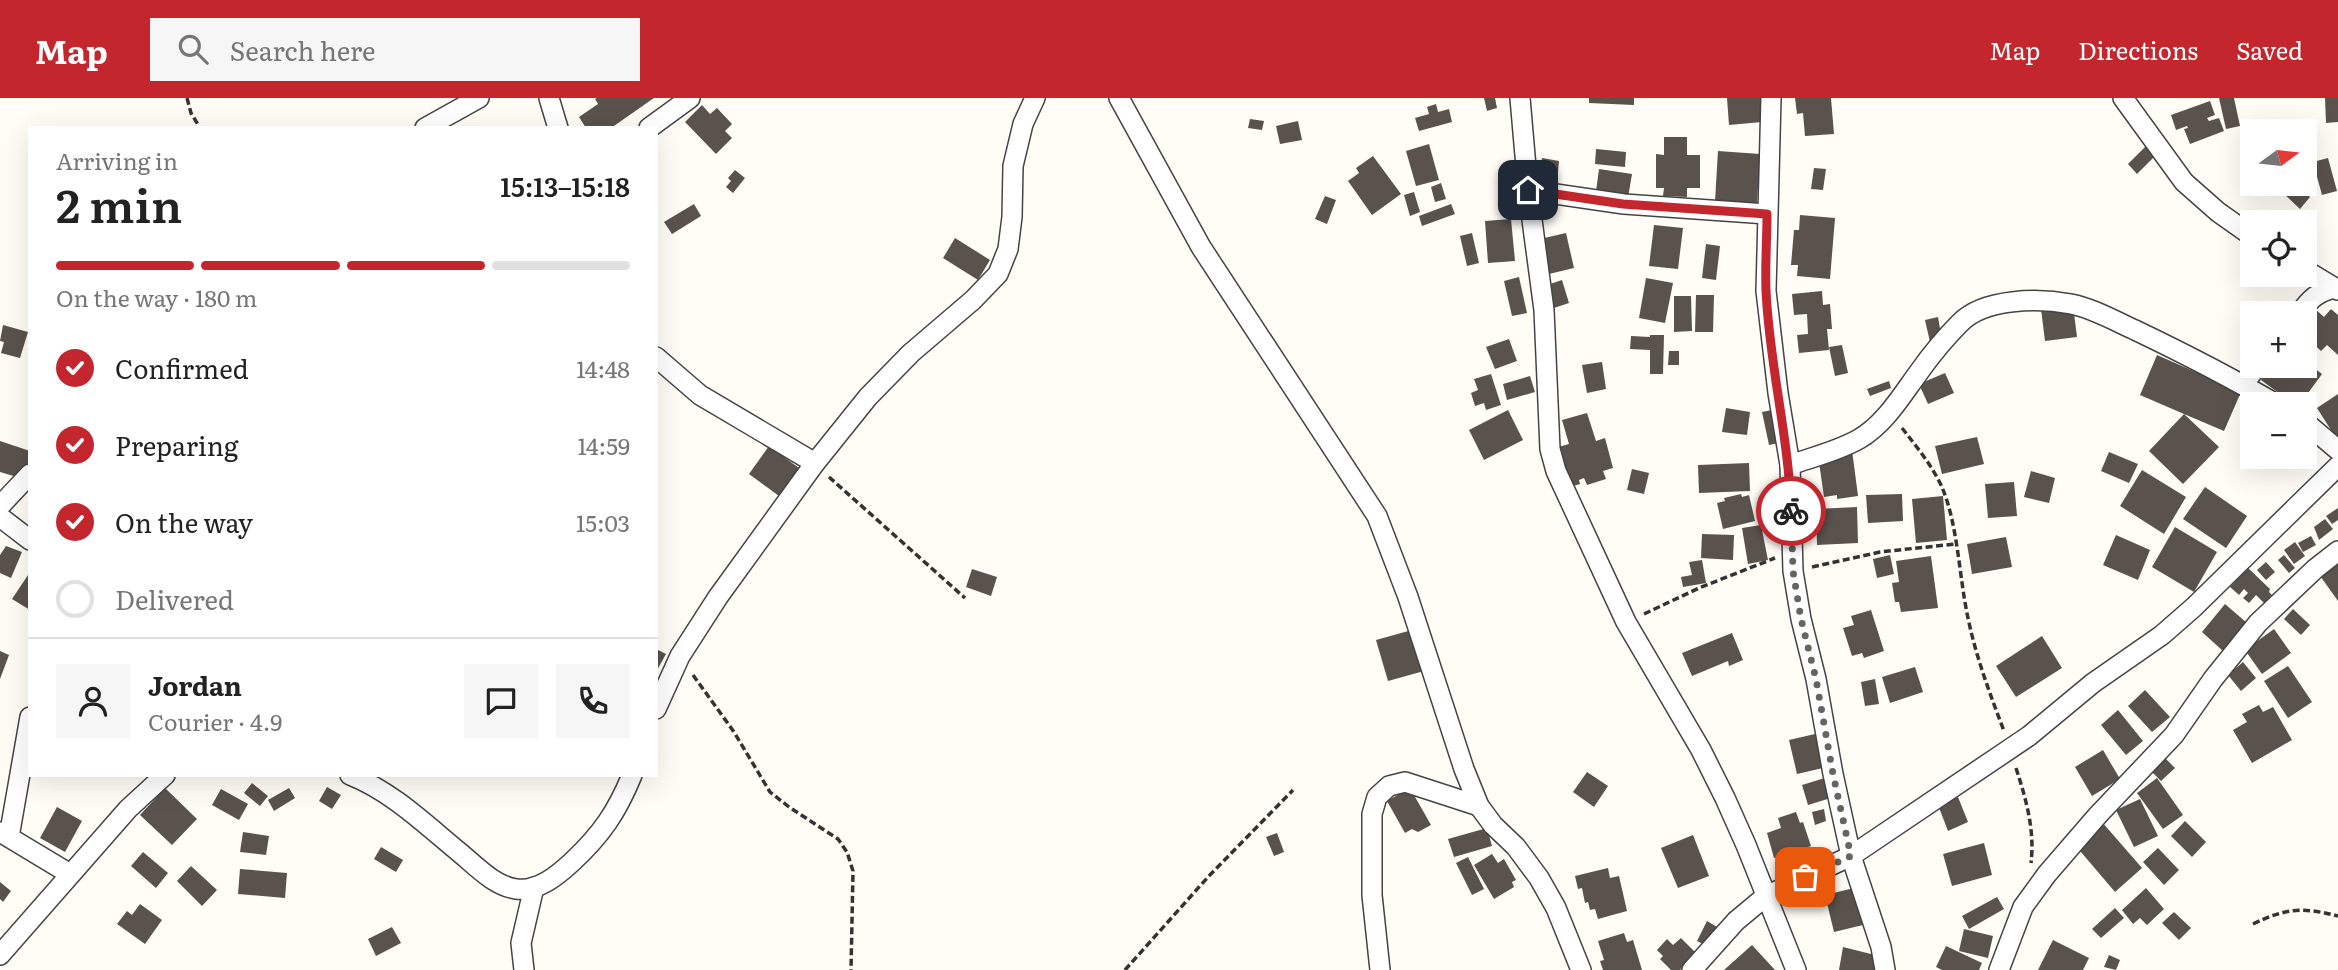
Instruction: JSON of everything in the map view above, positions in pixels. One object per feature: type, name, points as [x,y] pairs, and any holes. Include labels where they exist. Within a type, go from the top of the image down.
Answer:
[{"type":"street","points":[[429,126],[479,98]]},
{"type":"street","points":[[549,98],[557,126]]},
{"type":"street","points":[[652,126],[690,98]]},
{"type":"street","points":[[658,705],[680,656],[718,597],[815,463],[877,388],[911,353],[973,300],[998,274],[1008,249],[1013,166],[1023,124],[1035,98]]},
{"type":"street","points":[[1119,98],[1201,247],[1377,516],[1408,597],[1464,769],[1479,806],[1493,825],[1516,847],[1539,878],[1556,908],[1580,970]]},
{"type":"street","points":[[1520,98],[1528,190],[1544,310],[1550,449],[1556,471],[1626,622],[1701,750],[1746,845],[1796,970]]},
{"type":"street","points":[[1771,98],[1766,291],[1790,465],[1793,562],[1851,856],[1881,947],[1885,970]]},
{"type":"street","points":[[2123,98],[2184,182],[2240,228]]},
{"type":"street","points":[[1528,190],[1623,204],[1767,214]]},
{"type":"street","points":[[2317,277],[2337,289]]},
{"type":"street","points":[[2309,301],[2323,291],[2337,289]]},
{"type":"street","points":[[1790,465],[1859,439],[1889,412],[1962,321],[1977,310],[1996,304],[2043,302],[2073,305],[2175,349],[2256,392]]},
{"type":"street","points":[[658,359],[700,395],[815,463]]},
{"type":"street","points":[[2243,384],[2248,378]]},
{"type":"street","points":[[2317,432],[2338,450]]},
{"type":"street","points":[[1692,970],[1736,921],[1766,896],[1851,856],[2029,736],[2093,683],[2170,628],[2338,466]]},
{"type":"street","points":[[0,506],[28,476]]},
{"type":"street","points":[[0,517],[28,538]]},
{"type":"street","points":[[1999,970],[2023,907],[2047,874],[2174,735],[2213,679],[2258,623],[2338,551]]},
{"type":"street","points":[[28,726],[4,835],[70,874]]},
{"type":"street","points":[[0,954],[128,809],[163,777]]},
{"type":"street","points":[[355,777],[406,809],[497,882],[517,889],[534,887],[558,876],[597,839],[620,804],[631,777]]},
{"type":"street","points":[[1380,970],[1373,895],[1373,814],[1377,797],[1389,786],[1405,782],[1479,806]]},
{"type":"street","points":[[524,970],[520,943],[534,887]]},
{"type":"path","points":[[187,98],[191,113],[199,126]]},
{"type":"path","points":[[1889,412],[1927,460],[1942,487],[1950,512],[1967,617],[1979,666],[2010,747],[2027,802],[2032,829],[2029,871]]},
{"type":"path","points":[[815,463],[854,501],[965,598]]},
{"type":"path","points":[[1626,622],[1699,588],[1793,562],[1955,544]]},
{"type":"path","points":[[680,656],[734,732],[770,792],[838,839],[847,852],[853,871],[851,970]]},
{"type":"path","points":[[1125,970],[1208,877],[1293,789]]},
{"type":"path","points":[[2253,925],[2284,911],[2300,909],[2338,916]]},
{"type":"building","points":[[654,98],[614,126],[585,126],[579,117],[598,104],[595,99]]},
{"type":"building","points":[[1484,98],[1495,98],[1497,108],[1487,111]]},
{"type":"building","points":[[1589,98],[1634,98],[1634,105],[1589,103]]},
{"type":"building","points":[[1727,98],[1760,98],[1762,122],[1729,125]]},
{"type":"building","points":[[1795,98],[1831,98],[1834,134],[1805,136],[1803,113],[1797,114]]},
{"type":"building","points":[[2219,98],[2234,98],[2240,126],[2226,129]]},
{"type":"building","points":[[2325,98],[2338,98],[2338,122],[2326,123]]},
{"type":"building","points":[[2210,101],[2215,115],[2207,118],[2209,121],[2219,118],[2224,131],[2190,144],[2184,129],[2188,128],[2187,126],[2176,130],[2171,115]]},
{"type":"building","points":[[1436,104],[1438,112],[1449,109],[1452,122],[1419,131],[1415,118],[1429,114],[1427,107]]},
{"type":"building","points":[[702,105],[710,114],[717,108],[732,124],[725,131],[732,138],[716,154],[685,122]]},
{"type":"building","points":[[1250,119],[1264,121],[1262,130],[1248,128]]},
{"type":"building","points":[[1298,121],[1302,140],[1280,144],[1276,126]]},
{"type":"building","points":[[1664,137],[1687,137],[1687,155],[1700,155],[1700,188],[1687,188],[1687,197],[1663,196],[1664,188],[1656,188],[1656,154],[1664,155]]},
{"type":"building","points":[[1429,144],[1439,180],[1416,186],[1406,151]]},
{"type":"building","points":[[2146,146],[2155,156],[2137,174],[2128,164]]},
{"type":"building","points":[[1596,149],[1626,152],[1625,167],[1595,164]]},
{"type":"building","points":[[1718,151],[1760,154],[1757,203],[1715,201]]},
{"type":"building","points":[[1373,156],[1401,194],[1372,215],[1348,181],[1359,173],[1356,168]]},
{"type":"building","points":[[1542,158],[1559,161],[1558,173],[1540,171]]},
{"type":"building","points":[[2328,158],[2337,191],[2322,195],[2317,177],[2317,161]]},
{"type":"building","points":[[1814,168],[1826,169],[1823,190],[1811,189]]},
{"type":"building","points":[[1599,169],[1632,174],[1627,204],[1595,199]]},
{"type":"building","points":[[735,170],[745,178],[733,193],[726,187],[731,181],[728,178]]},
{"type":"building","points":[[1441,183],[1446,199],[1435,202],[1431,187]]},
{"type":"building","points":[[1414,192],[1420,212],[1410,216],[1404,195]]},
{"type":"building","points":[[1325,196],[1336,200],[1327,224],[1315,219]]},
{"type":"building","points":[[2286,196],[2310,197],[2300,209]]},
{"type":"building","points":[[694,204],[701,216],[672,234],[664,222]]},
{"type":"building","points":[[1451,204],[1455,214],[1422,226],[1419,216]]},
{"type":"building","points":[[1800,215],[1835,218],[1830,279],[1797,276],[1798,265],[1791,265],[1794,230],[1799,230]]},
{"type":"building","points":[[1511,219],[1515,261],[1488,263],[1485,221]]},
{"type":"building","points":[[1654,225],[1683,228],[1678,269],[1649,266]]},
{"type":"building","points":[[1472,233],[1479,263],[1467,266],[1460,236]]},
{"type":"building","points":[[1566,233],[1574,268],[1549,274],[1540,239]]},
{"type":"building","points":[[955,238],[990,260],[978,280],[943,258]]},
{"type":"building","points":[[1706,244],[1720,246],[1716,280],[1702,278]]},
{"type":"building","points":[[1519,277],[1527,313],[1512,316],[1504,281]]},
{"type":"building","points":[[1646,278],[1673,283],[1665,323],[1639,318]]},
{"type":"building","points":[[1562,280],[1569,303],[1554,308],[1547,285]]},
{"type":"building","points":[[1822,291],[1823,305],[1830,304],[1832,329],[1827,329],[1829,350],[1799,353],[1797,335],[1808,334],[1807,314],[1794,315],[1792,294]]},
{"type":"building","points":[[1696,295],[1714,295],[1713,332],[1695,332]]},
{"type":"building","points":[[1674,296],[1691,296],[1692,331],[1674,332]]},
{"type":"building","points":[[2073,305],[2077,337],[2045,341],[2041,309]]},
{"type":"building","points":[[2331,309],[2338,315],[2338,355],[2327,345],[2321,351],[2317,347],[2317,311],[2324,317]]},
{"type":"building","points":[[1938,317],[1942,340],[1930,342],[1925,320]]},
{"type":"building","points":[[3,325],[28,332],[20,358],[1,353],[4,342],[0,341]]},
{"type":"building","points":[[1664,335],[1663,374],[1650,374],[1650,350],[1630,349],[1631,336]]},
{"type":"building","points":[[1509,339],[1517,361],[1495,369],[1486,347]]},
{"type":"building","points":[[1842,345],[1848,373],[1835,376],[1829,347]]},
{"type":"building","points":[[1669,351],[1679,351],[1679,365],[1668,365]]},
{"type":"building","points":[[2157,355],[2241,392],[2224,431],[2140,395]]},
{"type":"building","points":[[1602,362],[1606,389],[1587,393],[1582,365]]},
{"type":"building","points":[[2317,370],[2322,374],[2309,392],[2278,392],[2261,380],[2317,378]]},
{"type":"building","points":[[1945,373],[1954,393],[1928,404],[1919,384]]},
{"type":"building","points":[[1491,374],[1501,405],[1486,410],[1484,403],[1475,406],[1471,393],[1478,390],[1474,379]]},
{"type":"building","points":[[1530,376],[1535,392],[1507,400],[1503,384]]},
{"type":"building","points":[[1889,381],[1891,388],[1870,396],[1867,389]]},
{"type":"building","points":[[2338,394],[2338,441],[2317,408]]},
{"type":"building","points":[[1726,408],[1750,412],[1747,435],[1722,432]]},
{"type":"building","points":[[1777,409],[1783,442],[1769,445],[1762,412]]},
{"type":"building","points":[[1508,410],[1523,440],[1484,460],[1469,430]]},
{"type":"building","points":[[1587,413],[1596,441],[1605,438],[1613,468],[1603,471],[1606,479],[1587,485],[1584,478],[1579,480],[1580,484],[1570,487],[1558,447],[1569,444],[1562,420]]},
{"type":"building","points":[[2184,414],[2219,447],[2183,484],[2149,451]]},
{"type":"building","points":[[1977,437],[1984,464],[1942,474],[1935,446]]},
{"type":"building","points":[[0,441],[28,450],[28,476],[17,477],[0,472]]},
{"type":"building","points":[[769,446],[799,468],[779,496],[749,474]]},
{"type":"building","points":[[1852,450],[1858,496],[1837,499],[1837,495],[1824,497],[1819,462]]},
{"type":"building","points":[[2109,452],[2138,464],[2129,483],[2101,471]]},
{"type":"building","points":[[1749,463],[1750,491],[1699,493],[1698,465]]},
{"type":"building","points":[[1632,469],[1649,473],[1644,494],[1627,490]]},
{"type":"building","points":[[2142,470],[2186,497],[2164,534],[2120,506]]},
{"type":"building","points":[[2031,471],[2055,478],[2049,503],[2024,497]]},
{"type":"building","points":[[2014,482],[2017,516],[1988,518],[1985,484]]},
{"type":"building","points":[[2205,487],[2247,516],[2226,548],[2183,519]]},
{"type":"building","points":[[1741,494],[1742,497],[1749,495],[1755,521],[1723,529],[1717,503],[1725,501],[1724,498]]},
{"type":"building","points":[[1902,494],[1903,521],[1868,523],[1866,495]]},
{"type":"building","points":[[1943,496],[1947,540],[1916,543],[1912,499]]},
{"type":"building","points":[[1857,507],[1858,543],[1817,545],[1816,509]]},
{"type":"building","points":[[2338,508],[2338,520],[2332,524],[2326,516]]},
{"type":"building","points":[[2325,519],[2333,529],[2319,540],[2314,527]]},
{"type":"building","points":[[1761,525],[1768,560],[1748,564],[1742,528]]},
{"type":"building","points":[[2175,527],[2217,552],[2194,592],[2152,567]]},
{"type":"building","points":[[1702,534],[1734,535],[1733,560],[1701,558]]},
{"type":"building","points":[[2116,535],[2150,550],[2138,580],[2103,565]]},
{"type":"building","points":[[2311,536],[2316,545],[2303,552],[2298,543]]},
{"type":"building","points":[[2006,537],[2012,567],[1972,574],[1967,544]]},
{"type":"building","points":[[2295,542],[2305,556],[2294,564],[2284,550]]},
{"type":"building","points":[[6,546],[22,552],[11,578],[0,573],[0,555]]},
{"type":"building","points":[[1890,555],[1894,574],[1877,578],[1873,559]]},
{"type":"building","points":[[2284,555],[2295,568],[2289,573],[2278,560]]},
{"type":"building","points":[[1931,556],[1938,608],[1901,612],[1899,602],[1895,602],[1892,583],[1899,582],[1896,561]]},
{"type":"building","points":[[2338,559],[2338,601],[2318,573]]},
{"type":"building","points":[[1702,560],[1706,583],[1683,587],[1681,577],[1692,575],[1689,562]]},
{"type":"building","points":[[2266,562],[2275,572],[2266,580],[2257,570]]},
{"type":"building","points":[[2248,568],[2270,589],[2272,595],[2264,603],[2256,595],[2249,603],[2243,598],[2248,593],[2244,589],[2239,595],[2230,587]]},
{"type":"building","points":[[972,569],[997,577],[991,596],[966,587]]},
{"type":"building","points":[[28,575],[28,609],[12,599]]},
{"type":"building","points":[[2225,604],[2247,623],[2223,651],[2202,632]]},
{"type":"building","points":[[2293,609],[2310,625],[2301,635],[2284,619]]},
{"type":"building","points":[[1871,610],[1884,651],[1864,658],[1862,653],[1852,656],[1843,628],[1854,625],[1851,616]]},
{"type":"building","points":[[2274,629],[2291,653],[2262,674],[2245,650]]},
{"type":"building","points":[[1412,630],[1424,671],[1388,681],[1376,640]]},
{"type":"building","points":[[1732,633],[1743,660],[1729,666],[1728,661],[1692,676],[1682,653]]},
{"type":"building","points":[[2042,636],[2062,668],[2016,697],[1996,666]]},
{"type":"building","points":[[658,650],[666,654],[658,668]]},
{"type":"building","points":[[0,651],[9,655],[0,679]]},
{"type":"building","points":[[2243,662],[2256,678],[2241,691],[2228,675]]},
{"type":"building","points":[[2288,666],[2312,702],[2288,718],[2264,681]]},
{"type":"building","points":[[1915,667],[1923,692],[1890,703],[1882,677]]},
{"type":"building","points":[[1875,679],[1879,704],[1865,706],[1861,682]]},
{"type":"building","points":[[2145,690],[2170,717],[2152,732],[2128,706]]},
{"type":"building","points":[[2259,705],[2263,712],[2273,707],[2292,740],[2252,763],[2233,730],[2247,722],[2242,714]]},
{"type":"building","points":[[2118,710],[2143,741],[2126,755],[2101,725]]},
{"type":"building","points":[[1815,734],[1823,768],[1797,774],[1789,740]]},
{"type":"building","points":[[2103,750],[2120,779],[2092,796],[2075,767]]},
{"type":"building","points":[[2165,758],[2175,768],[2161,781],[2151,771]]},
{"type":"building","points":[[1587,772],[1608,786],[1594,807],[1573,792]]},
{"type":"building","points":[[1828,777],[1834,797],[1808,805],[1802,785]]},
{"type":"building","points":[[2157,778],[2183,815],[2163,829],[2137,793]]},
{"type":"building","points":[[252,783],[268,796],[260,806],[244,793]]},
{"type":"building","points":[[327,787],[341,795],[332,809],[319,801]]},
{"type":"building","points":[[165,788],[197,819],[172,845],[140,815]]},
{"type":"building","points":[[289,788],[295,798],[274,811],[268,800]]},
{"type":"building","points":[[1410,788],[1431,825],[1418,832],[1412,829],[1405,833],[1387,801]]},
{"type":"building","points":[[221,789],[248,804],[239,820],[212,805]]},
{"type":"building","points":[[1958,797],[1968,822],[1948,831],[1938,805]]},
{"type":"building","points":[[2140,799],[2158,836],[2134,847],[2116,810]]},
{"type":"building","points":[[57,807],[82,821],[65,852],[40,838]]},
{"type":"building","points":[[1824,809],[1826,821],[1815,825],[1812,812]]},
{"type":"building","points":[[1796,812],[1800,823],[1803,822],[1811,846],[1808,847],[1810,852],[1792,858],[1790,853],[1774,858],[1767,833],[1781,828],[1778,818]]},
{"type":"building","points":[[2185,821],[2206,842],[2192,857],[2171,836]]},
{"type":"building","points":[[2102,822],[2142,868],[2115,892],[2075,845]]},
{"type":"building","points":[[1487,828],[1492,846],[1454,857],[1448,839]]},
{"type":"building","points":[[243,832],[269,836],[266,855],[240,852]]},
{"type":"building","points":[[1277,833],[1284,852],[1274,856],[1266,837]]},
{"type":"building","points":[[1693,835],[1709,876],[1678,888],[1661,848]]},
{"type":"building","points":[[1984,843],[1992,875],[1952,886],[1943,854]]},
{"type":"building","points":[[381,847],[403,860],[396,872],[374,859]]},
{"type":"building","points":[[2158,848],[2179,870],[2164,885],[2143,862]]},
{"type":"building","points":[[143,852],[168,873],[156,888],[131,866]]},
{"type":"building","points":[[1492,854],[1498,863],[1504,859],[1516,880],[1512,882],[1514,887],[1494,899],[1474,865]]},
{"type":"building","points":[[1468,857],[1484,889],[1472,895],[1456,863]]},
{"type":"building","points":[[191,866],[217,890],[202,906],[177,881]]},
{"type":"building","points":[[1608,868],[1610,878],[1619,876],[1627,911],[1598,919],[1595,909],[1590,910],[1588,902],[1585,903],[1582,888],[1578,889],[1575,876]]},
{"type":"building","points":[[240,869],[287,873],[285,898],[238,894]]},
{"type":"building","points":[[0,882],[11,891],[3,902],[0,899]]},
{"type":"building","points":[[1854,888],[1863,925],[1834,932],[1825,895]]},
{"type":"building","points":[[2146,888],[2164,909],[2147,925],[2140,918],[2133,924],[2122,910]]},
{"type":"building","points":[[1997,897],[2004,909],[1969,929],[1962,916]]},
{"type":"building","points":[[140,904],[162,920],[145,944],[117,924],[127,911],[132,915]]},
{"type":"building","points":[[2115,908],[2124,918],[2101,938],[2092,929]]},
{"type":"building","points":[[2174,912],[2191,928],[2179,940],[2162,923]]},
{"type":"building","points":[[1707,921],[1717,927],[1707,946],[1697,941]]},
{"type":"building","points":[[392,927],[401,943],[376,956],[368,939]]},
{"type":"building","points":[[1964,929],[1993,936],[1988,958],[1959,951]]},
{"type":"building","points":[[1624,933],[1627,942],[1633,940],[1642,970],[1603,970],[1600,961],[1604,960],[1598,941]]},
{"type":"building","points":[[1681,938],[1696,953],[1680,970],[1671,970],[1660,959],[1663,956],[1657,950],[1667,939],[1673,945]]},
{"type":"building","points":[[2053,940],[2089,958],[2083,970],[2038,970]]},
{"type":"building","points":[[1752,945],[1775,970],[1724,970]]},
{"type":"building","points":[[1946,946],[1982,963],[1979,970],[1942,970],[1936,967]]},
{"type":"building","points":[[1843,947],[1879,956],[1876,970],[1839,970]]},
{"type":"building","points":[[2109,955],[2120,960],[2116,970],[2104,967]]},
{"type":"way so far","points":[[1791,511],[1793,571],[1801,619],[1816,679],[1851,856],[1805,877]]},
{"type":"route","points":[[1528,190],[1623,204],[1767,214],[1766,291],[1790,465],[1791,511]]}]
